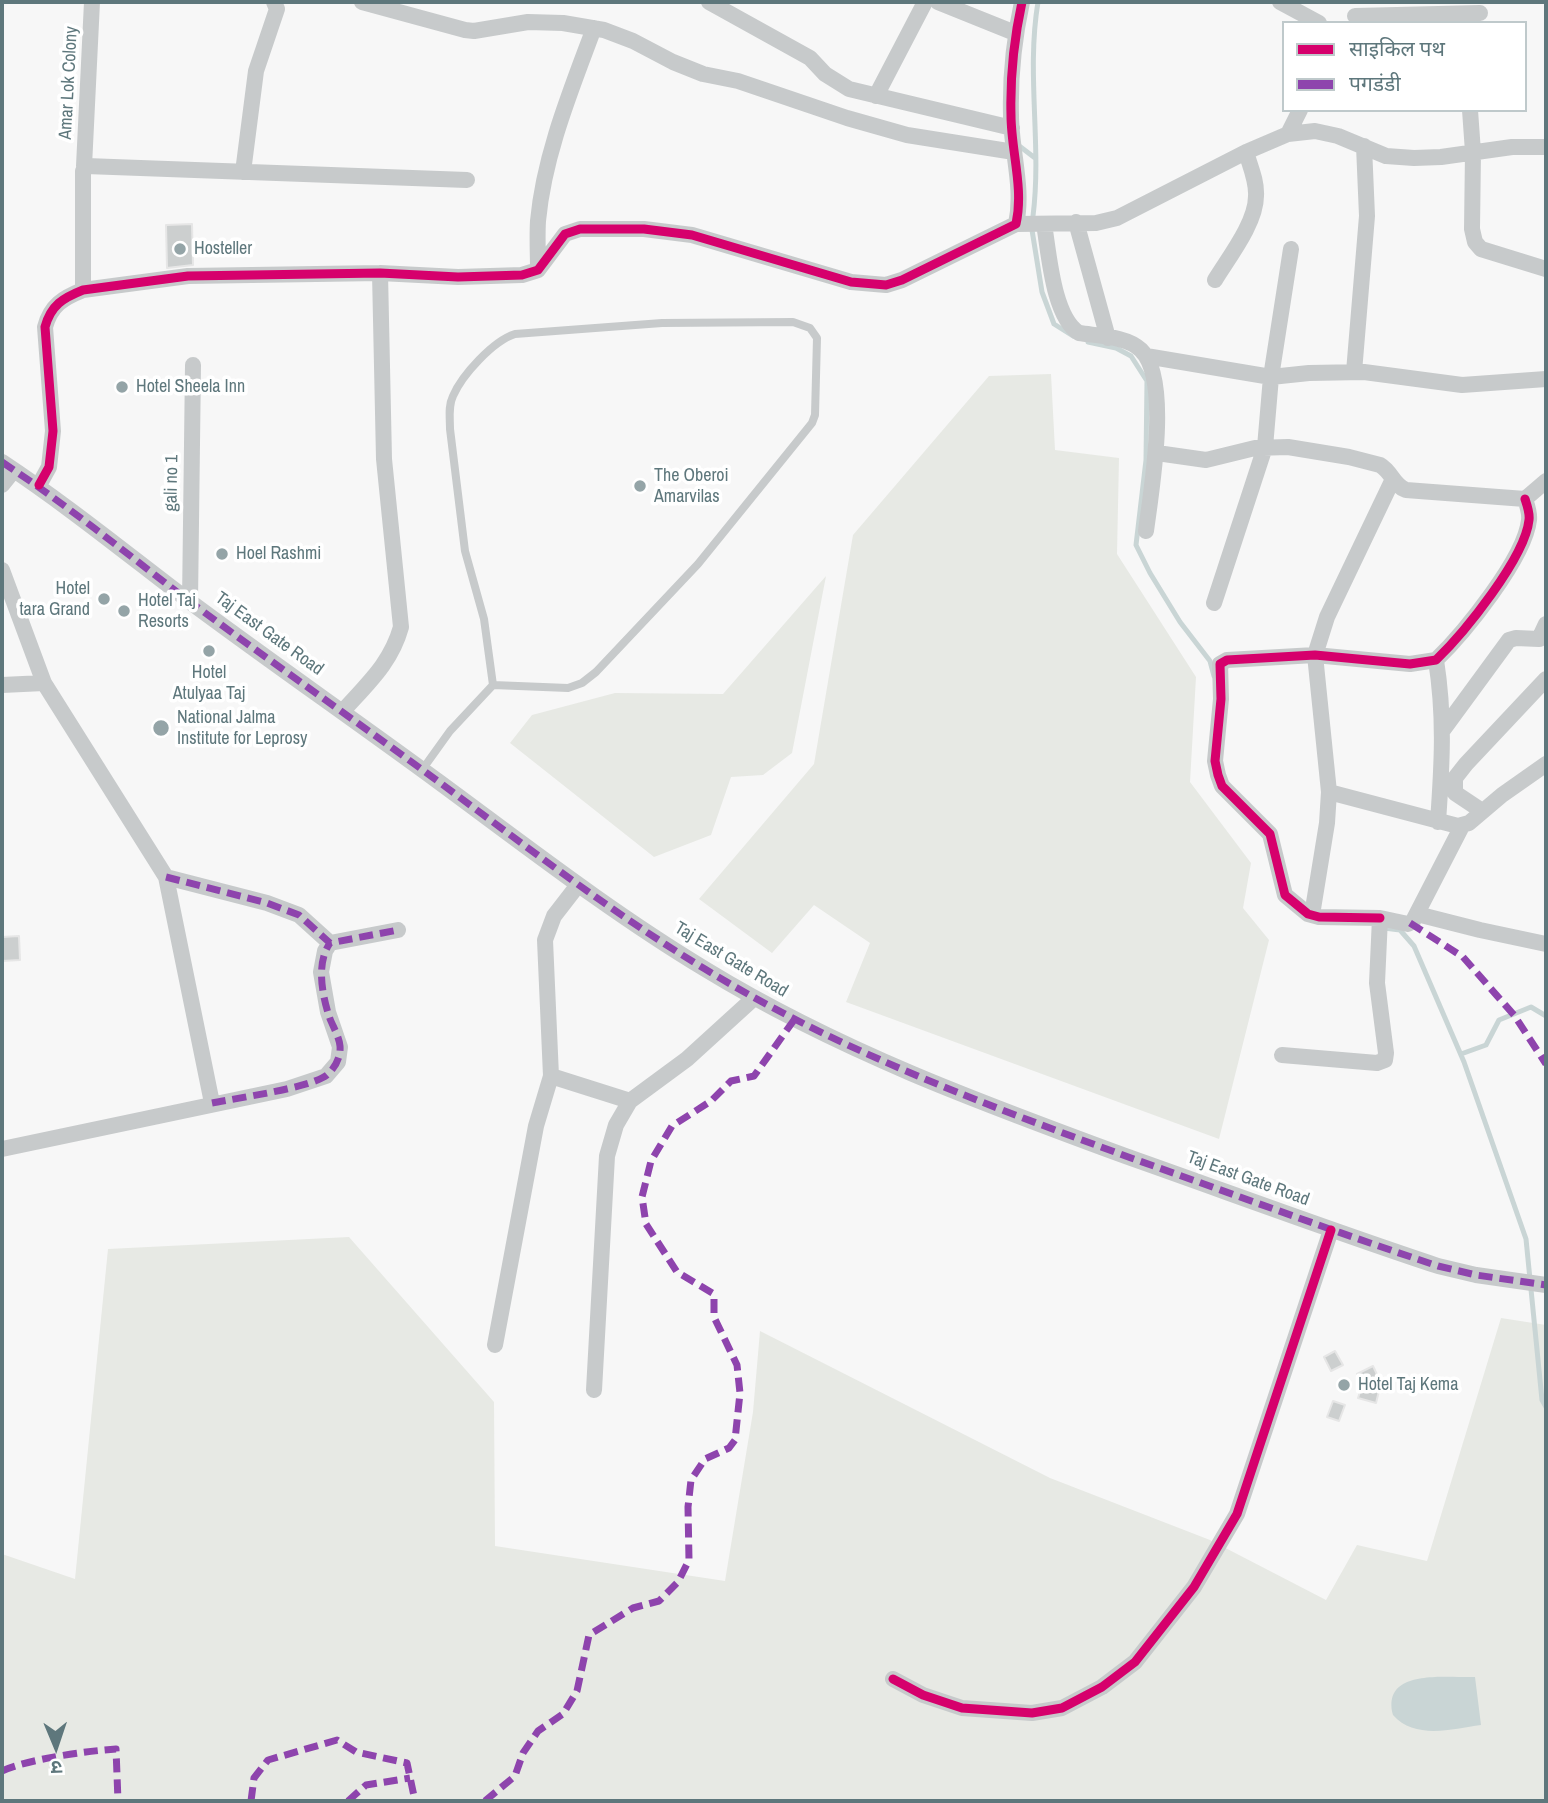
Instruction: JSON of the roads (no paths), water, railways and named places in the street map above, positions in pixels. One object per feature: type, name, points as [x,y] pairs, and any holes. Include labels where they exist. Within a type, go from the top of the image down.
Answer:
[{"type":"street","name":"Amar Lok Colony","points":[[83,290],[84,166],[92,2]]},
{"type":"street","points":[[243,172],[256,71],[277,9],[274,2]]},
{"type":"street","points":[[362,2],[465,30],[474,31],[528,22],[563,23],[594,28],[633,41],[703,74],[738,81],[847,118],[907,135],[1014,152]]},
{"type":"street","points":[[709,2],[810,58],[825,74],[849,89],[1012,128]]},
{"type":"street","points":[[876,96],[925,2]]},
{"type":"street","points":[[938,2],[1015,33]]},
{"type":"street","points":[[1016,224],[1018,193],[1012,128],[1015,33],[1022,2]]},
{"type":"street","points":[[1280,2],[1315,21]]},
{"type":"street","points":[[1355,14],[1480,12]]},
{"type":"street","points":[[538,270],[538,222],[547,170],[561,119],[594,28]]},
{"type":"street","points":[[1288,134],[1299,112]]},
{"type":"street","points":[[1470,112],[1473,152],[1472,229],[1475,242],[1481,249],[1546,269]]},
{"type":"street","points":[[39,485],[49,467],[53,431],[45,327],[49,313],[55,305],[67,296],[83,290],[188,276],[380,273],[458,277],[522,275],[538,270],[565,234],[580,229],[645,229],[692,235],[851,282],[886,285],[917,274],[1016,224],[1096,223],[1117,218],[1246,152],[1288,134],[1315,131],[1338,136],[1386,156],[1414,158],[1546,146]]},
{"type":"street","points":[[1354,372],[1367,216],[1364,146]]},
{"type":"street","points":[[1215,280],[1250,222],[1254,209],[1257,195],[1246,152]]},
{"type":"street","points":[[84,166],[467,180]]},
{"type":"street","points":[[1076,222],[1108,338]]},
{"type":"street","points":[[1044,224],[1057,292],[1072,328],[1079,333],[1133,344],[1146,356],[1155,384],[1157,453],[1146,531]]},
{"type":"street","points":[[1214,603],[1265,447],[1271,377],[1291,249]]},
{"type":"street","points":[[343,711],[395,648],[401,626],[384,459],[380,273]]},
{"type":"street","points":[[1146,356],[1271,377],[1354,372],[1462,385],[1546,379]]},
{"type":"street","points":[[1155,384],[1166,359]]},
{"type":"street","name":"gali no 1","points":[[190,602],[193,365]]},
{"type":"street","points":[[1157,453],[1206,460],[1265,447],[1297,448],[1380,465],[1390,471],[1399,488],[1406,490],[1525,499],[1546,481]]},
{"type":"street","points":[[2,485],[8,466]]},
{"type":"street","name":"Taj East Gate Road","points":[[8,466],[39,485],[190,602],[578,885],[701,967],[834,1041],[915,1077],[1331,1230],[1438,1266],[1476,1275],[1546,1284]]},
{"type":"street","points":[[1312,915],[1327,823],[1329,792],[1315,655],[1327,617],[1393,479]]},
{"type":"street","points":[[1462,826],[1410,923],[1380,918],[1312,915],[1297,908],[1285,895],[1270,834],[1222,786],[1215,761],[1221,699],[1220,664],[1227,660],[1315,655],[1409,664],[1436,660],[1471,623],[1501,581],[1523,541],[1530,516],[1525,499]]},
{"type":"street","points":[[2,570],[44,683],[166,877],[212,1103]]},
{"type":"street","points":[[1443,730],[1509,640],[1539,639],[1546,624]]},
{"type":"street","points":[[1436,660],[1443,702],[1438,822]]},
{"type":"street","points":[[1482,811],[1455,793],[1455,778],[1546,680]]},
{"type":"street","points":[[2,685],[44,683]]},
{"type":"street","points":[[1329,792],[1462,826],[1546,764]]},
{"type":"street","points":[[166,877],[267,903],[299,915],[330,943]]},
{"type":"street","points":[[495,1345],[536,1126],[551,1076],[545,940],[554,916],[578,885]]},
{"type":"street","points":[[1417,914],[1546,944]]},
{"type":"street","points":[[1282,1055],[1377,1063],[1385,1060],[1377,983],[1380,918]]},
{"type":"street","points":[[2,1149],[287,1089],[326,1076],[338,1062],[341,1047],[328,1012],[321,972],[324,951],[330,943],[398,930]]},
{"type":"street","points":[[594,1390],[607,1156],[616,1125],[630,1101],[687,1059],[754,998]]},
{"type":"street","points":[[551,1076],[630,1101]]},
{"type":"street","points":[[893,1679],[923,1695],[962,1708],[1032,1713],[1062,1709],[1102,1688],[1135,1662],[1194,1587],[1237,1514],[1331,1230]]},
{"type":"lane","points":[[422,770],[450,731],[493,685],[568,688],[582,683],[596,672],[698,564],[812,423],[815,415],[817,338],[810,328],[793,322],[662,323],[515,334],[504,338],[477,362],[453,394],[449,411],[465,551],[484,619],[493,685]]},
{"type":"waterway","points":[[1033,216],[1036,163],[1033,56],[1038,2]]},
{"type":"waterway","points":[[1018,145],[1035,158]]},
{"type":"waterway","points":[[1032,230],[1042,292],[1054,324],[1073,336]]},
{"type":"waterway","points":[[1088,342],[1116,348],[1131,356],[1147,381],[1146,460],[1136,545],[1180,622],[1210,661],[1214,676]]},
{"type":"waterway","points":[[1384,928],[1400,930],[1414,946],[1464,1062],[1526,1239],[1542,1400],[1546,1407]]},
{"type":"waterway","points":[[1461,1054],[1486,1045],[1499,1020],[1531,1007],[1546,1016]]},
{"type":"place","name":"Hosteller","points":[[180,249]]},
{"type":"place","name":"Hotel Sheela Inn","points":[[122,387]]},
{"type":"place","name":"The Oberoi Amarvilas","points":[[640,486]]},
{"type":"place","name":"Hoel Rashmi","points":[[222,554]]},
{"type":"place","name":"Hotel tara Grand","points":[[104,599]]},
{"type":"place","name":"Hotel Taj Resorts","points":[[124,611]]},
{"type":"place","name":"Hotel Atulyaa Taj","points":[[209,651]]},
{"type":"place","name":"National Jalma Institute for Leprosy","points":[[161,728]]},
{"type":"place","name":"Hotel Taj Kema","points":[[1344,1385]]}]
